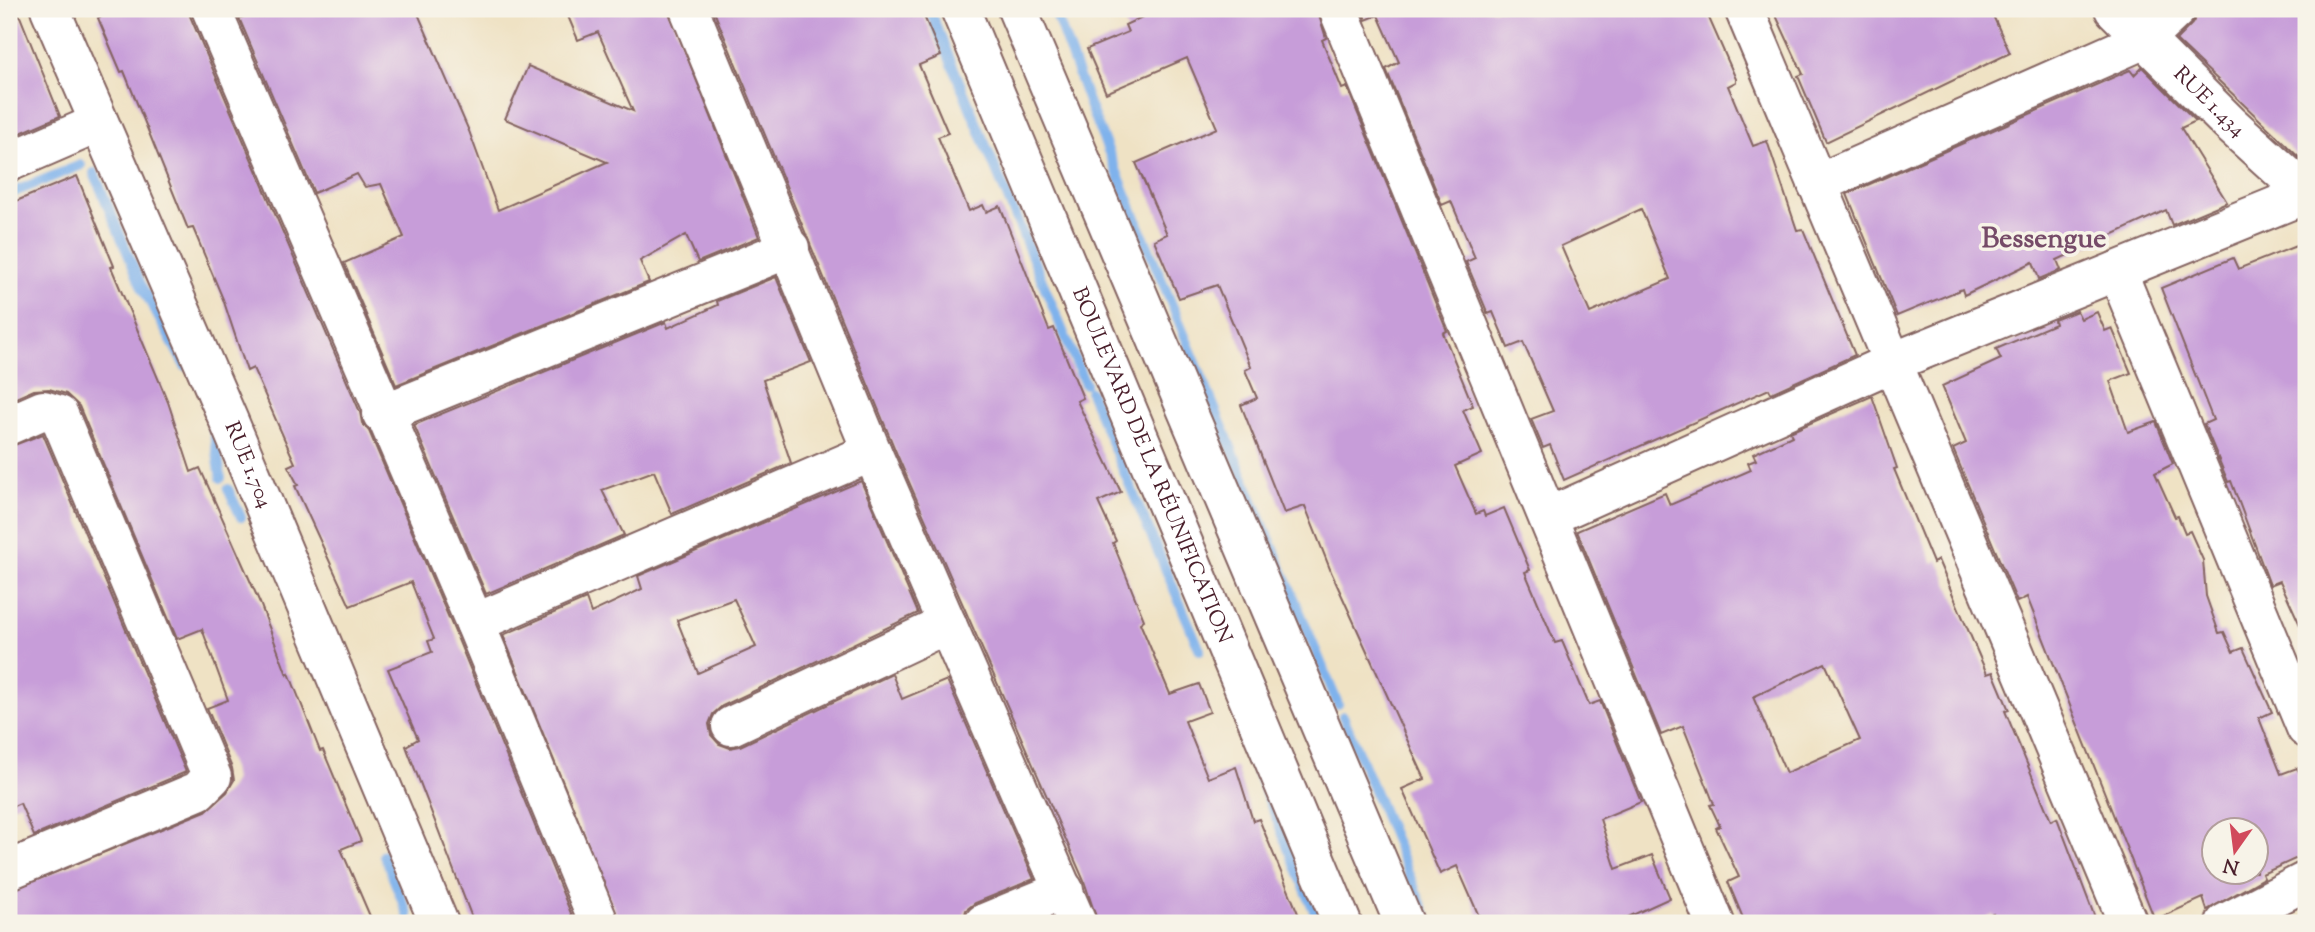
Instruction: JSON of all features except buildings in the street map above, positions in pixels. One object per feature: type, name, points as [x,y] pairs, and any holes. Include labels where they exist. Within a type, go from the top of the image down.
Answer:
[{"type":"street","name":"RUE 1.704","points":[[50,9],[228,419],[439,923]]},
{"type":"street","points":[[211,9],[382,414],[475,624],[599,923]]},
{"type":"street","points":[[689,9],[872,452],[1071,906],[984,923]]},
{"type":"street","name":"BOULEVARD DE LA RÉUNIFICATION","points":[[960,9],[1342,923]]},
{"type":"street","points":[[1017,9],[1404,923]]},
{"type":"street","points":[[1338,9],[1715,923]]},
{"type":"street","points":[[1744,9],[2128,923]]},
{"type":"street","name":"RUE 1.434","points":[[2114,9],[2306,193]]},
{"type":"street","points":[[1817,184],[2145,39],[2177,9]]},
{"type":"street","points":[[9,162],[99,123]]},
{"type":"street","points":[[1548,517],[1893,362],[2306,193]]},
{"type":"street","points":[[382,414],[790,248]]},
{"type":"street","points":[[2117,271],[2306,727]]},
{"type":"street","points":[[9,425],[43,411],[59,415],[212,777],[198,791],[9,870]]},
{"type":"street","points":[[475,624],[872,452]]},
{"type":"street","points":[[731,726],[947,624]]},
{"type":"street","points":[[2225,923],[2306,881]]},
{"type":"waterway","points":[[929,9],[1085,384]]},
{"type":"waterway","points":[[1054,9],[1090,107],[1264,527]]},
{"type":"waterway","points":[[9,194],[81,165]]},
{"type":"waterway","points":[[94,173],[142,287],[185,366]]},
{"type":"waterway","points":[[1090,392],[1200,650]]},
{"type":"waterway","points":[[213,427],[221,478]]},
{"type":"waterway","points":[[228,489],[241,517]]},
{"type":"waterway","points":[[1267,533],[1338,704]]},
{"type":"waterway","points":[[1343,716],[1429,923]]},
{"type":"waterway","points":[[1248,749],[1319,923]]},
{"type":"waterway","points":[[384,855],[408,915]]},
{"type":"district","name":"Bessengue","points":[[2044,240]]}]
